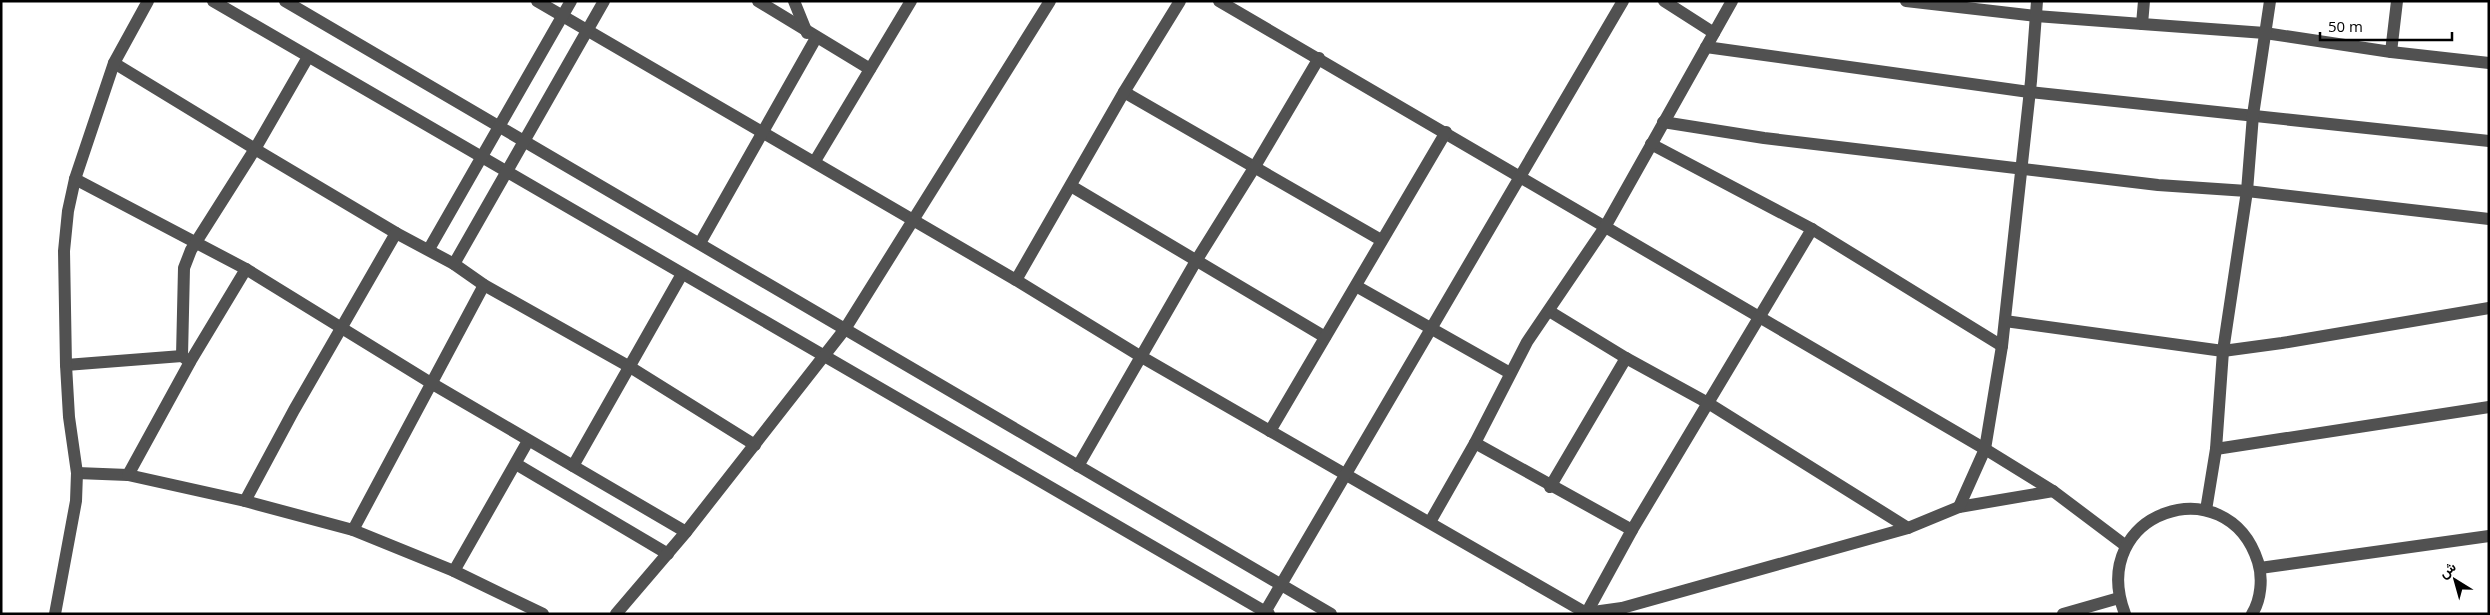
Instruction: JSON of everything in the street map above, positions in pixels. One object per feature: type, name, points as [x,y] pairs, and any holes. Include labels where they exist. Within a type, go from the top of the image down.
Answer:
[{"type":"street","points":[[55,614],[76,501],[77,473],[66,365],[64,251],[75,179],[114,63],[148,1]]},
{"type":"street","points":[[213,1],[308,58],[825,355],[1267,613],[1281,585],[1429,329],[1623,1]]},
{"type":"street","points":[[285,1],[1331,614]]},
{"type":"street","points":[[537,1],[586,32],[815,161],[1140,356],[1345,476],[1430,522],[1586,613],[1622,608],[1908,528],[1959,507],[2053,491]]},
{"type":"street","points":[[429,249],[571,1]]},
{"type":"street","points":[[454,264],[604,1]]},
{"type":"street","points":[[758,1],[812,36],[870,69]]},
{"type":"street","points":[[794,1],[812,36]]},
{"type":"street","points":[[815,161],[911,1]]},
{"type":"street","points":[[616,614],[686,532],[845,329],[1050,1]]},
{"type":"street","points":[[1016,280],[1124,92],[1180,1]]},
{"type":"street","points":[[1220,1],[1985,449],[2053,491],[2126,546]]},
{"type":"street","points":[[1664,1],[1714,33]]},
{"type":"street","points":[[1430,522],[1475,443],[1527,342],[1605,227],[1732,1]]},
{"type":"street","points":[[1906,1],[2036,16],[2265,33],[2391,52],[2489,63]]},
{"type":"street","points":[[1959,507],[1985,449],[2002,346],[2022,167],[2037,1]]},
{"type":"street","points":[[2142,24],[2144,1]]},
{"type":"street","points":[[2206,510],[2216,449],[2223,351],[2247,191],[2254,115],[2270,1]]},
{"type":"street","points":[[2391,52],[2397,1]]},
{"type":"street","points":[[700,243],[763,132],[812,36]]},
{"type":"street","points":[[1706,47],[2029,92],[2489,141]]},
{"type":"street","points":[[186,359],[184,268],[196,242],[255,149],[308,58]]},
{"type":"street","points":[[1078,466],[1196,261],[1319,58]]},
{"type":"street","points":[[114,63],[396,233],[429,249],[484,285],[630,368],[755,445]]},
{"type":"street","points":[[1124,92],[1382,240]]},
{"type":"street","points":[[1663,122],[1764,138],[2022,167],[2158,185],[2247,191],[2489,220]]},
{"type":"street","points":[[1270,431],[1446,132]]},
{"type":"street","points":[[1651,144],[1812,230],[2002,346]]},
{"type":"street","points":[[75,179],[246,270],[430,383],[686,532]]},
{"type":"street","points":[[1071,186],[1325,336]]},
{"type":"street","points":[[1586,613],[1632,530],[1758,317],[1812,230]]},
{"type":"street","points":[[245,501],[396,233]]},
{"type":"street","points":[[128,475],[186,359],[246,270]]},
{"type":"street","points":[[573,466],[682,274]]},
{"type":"street","points":[[353,530],[484,285]]},
{"type":"street","points":[[1356,286],[1429,329],[1510,373]]},
{"type":"street","points":[[2005,321],[2223,351],[2282,343],[2489,308]]},
{"type":"street","points":[[1549,312],[1626,358],[1708,403],[1908,528]]},
{"type":"street","points":[[1550,486],[1626,358]]},
{"type":"street","points":[[66,365],[186,359]]},
{"type":"street","points":[[2216,449],[2489,407]]},
{"type":"street","points":[[454,571],[528,441]]},
{"type":"street","points":[[1475,443],[1632,530]]},
{"type":"street","points":[[516,464],[668,554]]},
{"type":"street","points":[[77,473],[128,475],[245,501],[353,530],[454,571],[543,614]]},
{"type":"street","points":[[2125,614],[2119,598],[2117,580],[2119,563],[2126,546],[2140,528],[2160,515],[2183,509],[2206,510],[2226,518],[2242,531],[2253,548],[2260,568],[2260,589],[2256,612]]},
{"type":"street","points":[[2260,568],[2489,536]]},
{"type":"street","points":[[2063,614],[2119,598]]}]
